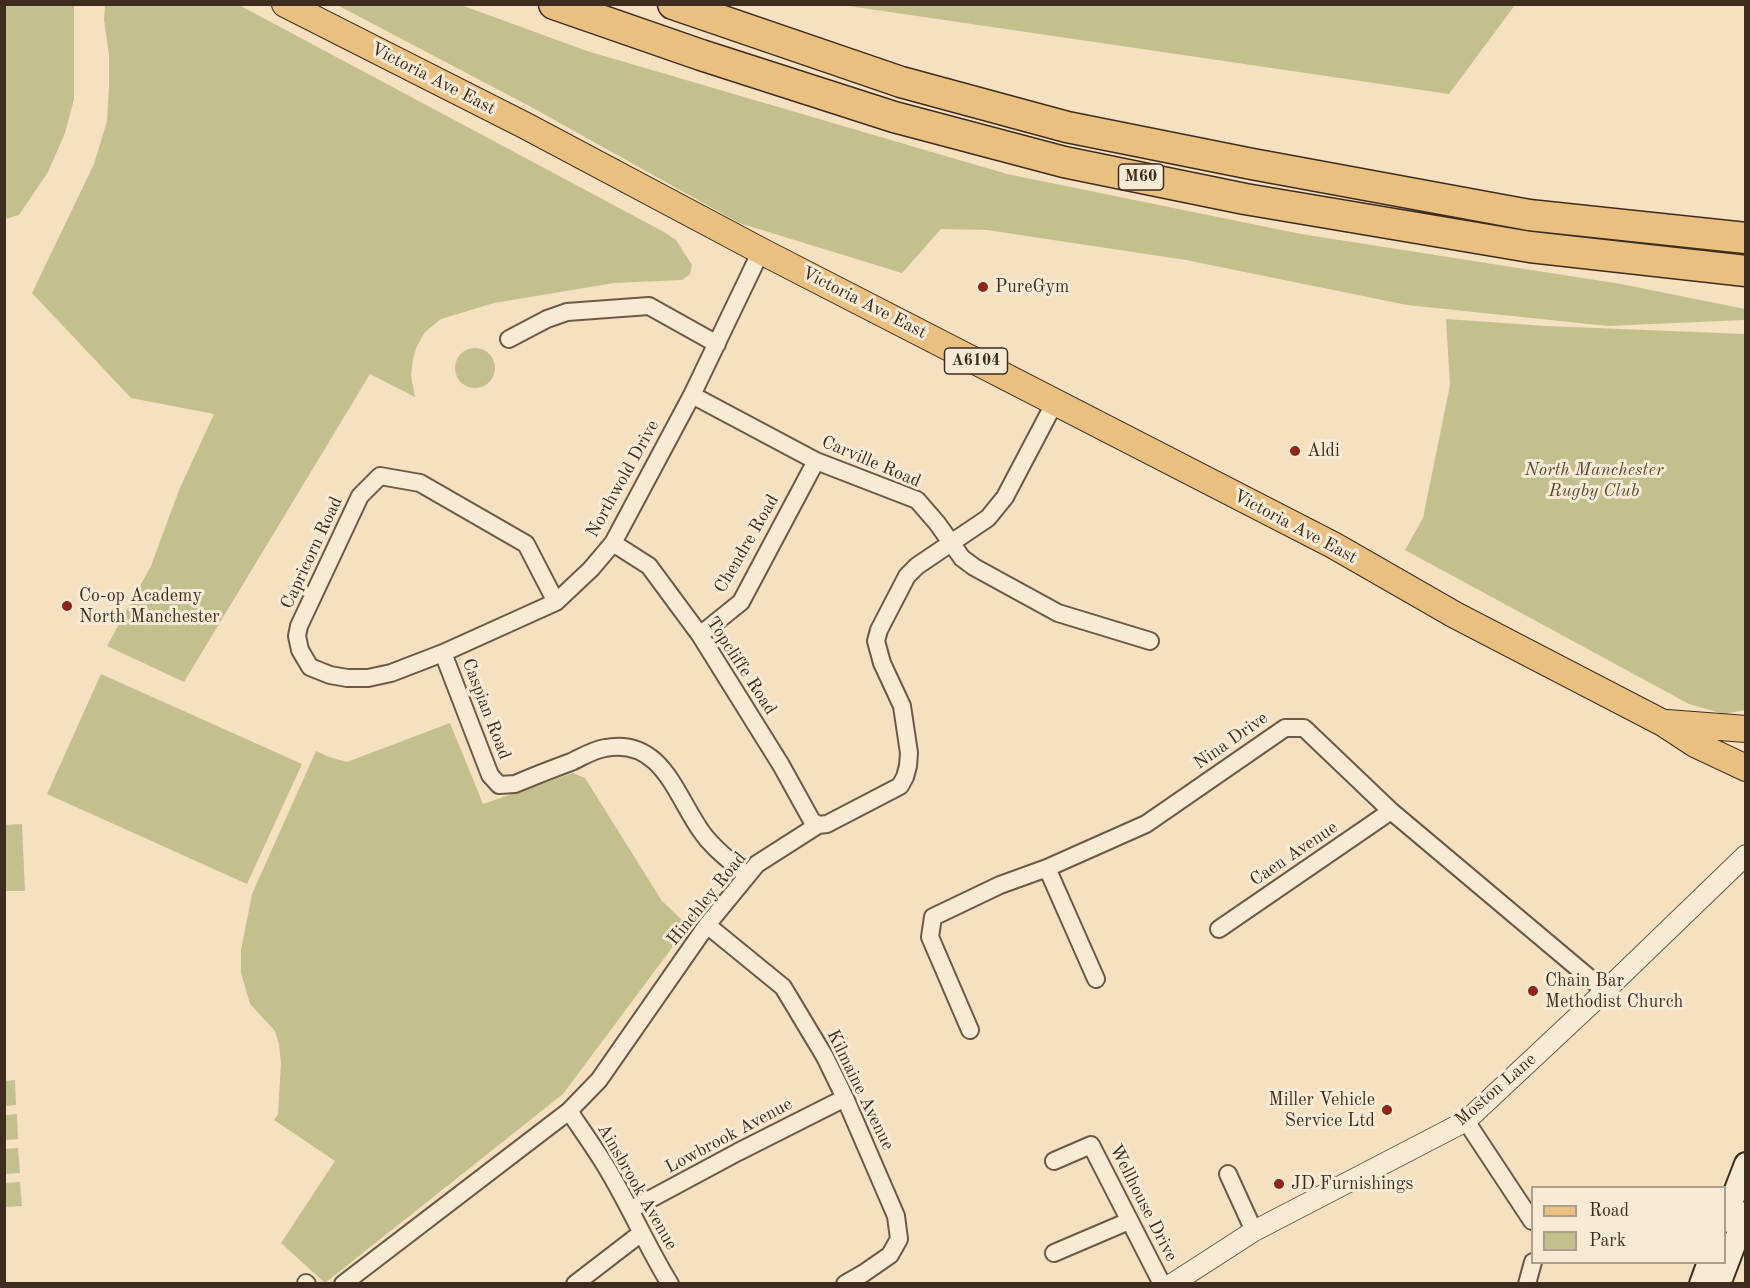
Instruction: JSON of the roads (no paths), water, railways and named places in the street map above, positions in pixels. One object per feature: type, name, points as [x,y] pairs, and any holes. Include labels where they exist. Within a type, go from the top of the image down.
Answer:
[{"type":"highway","name":"M60","points":[[554,4],[701,55],[894,117],[1064,162],[1245,199],[1530,247],[1746,271]]},
{"type":"highway","name":"M60","points":[[673,4],[901,82],[1067,127],[1252,165],[1529,215],[1746,238]]},
{"type":"main road","name":"Victoria Ave East","points":[[285,4],[526,126],[1333,545],[1455,615],[1664,723],[1695,744],[1746,768]]},
{"type":"main road","name":"A6104","points":[[1664,723],[1746,729]]},
{"type":"main road","points":[[1726,1218],[1746,1164]]},
{"type":"main road","points":[[1719,1284],[1746,1213]]},
{"type":"main road","points":[[1701,1284],[1709,1264]]},
{"type":"street","name":"Northwold Drive","points":[[443,653],[556,602],[591,569],[614,543],[692,395],[761,250]]},
{"type":"street","points":[[509,339],[547,319],[567,312],[649,306],[717,344]]},
{"type":"street","name":"Carville Road","points":[[692,395],[816,461],[917,500],[962,558],[974,567],[1058,613],[1150,641]]},
{"type":"street","name":"Hinchley Road","points":[[343,1284],[569,1111],[599,1080],[707,925],[757,864],[818,825],[827,824],[900,786],[908,766],[909,753],[902,706],[882,663],[876,641],[879,630],[907,576],[917,566],[988,518],[996,509],[1005,497],[1055,402]]},
{"type":"street","name":"Chendre Road","points":[[700,635],[741,602],[816,461]]},
{"type":"street","name":"Capricorn Road","points":[[443,653],[391,673],[368,678],[347,678],[330,675],[310,667],[300,650],[297,636],[299,626],[360,496],[380,476],[420,483],[526,544],[556,602]]},
{"type":"street","name":"Topcliffe Road","points":[[614,543],[649,566],[700,635],[812,820],[818,825]]},
{"type":"street","name":"Caspian Road","points":[[443,653],[490,775],[500,785],[515,784],[603,748],[622,746],[638,750],[650,756],[661,766],[702,832],[720,854],[747,876]]},
{"type":"street","name":"Nina Drive","points":[[970,1030],[930,937],[933,917],[1000,885],[1047,868],[1146,824],[1285,728],[1304,728],[1391,811],[1605,991]]},
{"type":"street","name":"Caen Avenue","points":[[1219,929],[1391,811]]},
{"type":"street","name":"Moston Lane","points":[[1172,1284],[1254,1231],[1466,1121],[1746,855]]},
{"type":"street","points":[[1047,868],[1096,979]]},
{"type":"street","name":"Kilmaine Avenue","points":[[707,925],[783,987],[825,1057],[896,1216],[899,1239],[890,1255],[864,1274],[845,1284]]},
{"type":"street","name":"Lowbrook Avenue","points":[[630,1210],[845,1098]]},
{"type":"street","name":"Ainsbrook Avenue","points":[[569,1111],[605,1164],[640,1234],[670,1284]]},
{"type":"street","points":[[1466,1121],[1531,1218]]},
{"type":"street","name":"Wellhouse Drive","points":[[1054,1161],[1091,1145],[1162,1284]]},
{"type":"street","points":[[1228,1174],[1254,1231]]},
{"type":"street","points":[[1054,1253],[1128,1221]]},
{"type":"street","points":[[575,1284],[640,1234]]},
{"type":"street","points":[[1527,1284],[1533,1264]]},
{"type":"place","name":"PureGym","points":[[983,287]]},
{"type":"place","name":"Aldi","points":[[1295,451]]},
{"type":"place","name":"Co-op Academy North Manchester","points":[[67,606]]},
{"type":"place","name":"Chain Bar Methodist Church","points":[[1533,991]]},
{"type":"place","name":"Miller Vehicle Service Ltd","points":[[1387,1110]]},
{"type":"place","name":"JD Furnishings","points":[[1279,1184]]},
{"type":"park label","name":"North Manchester Rugby Club","points":[[1594,480]]}]
